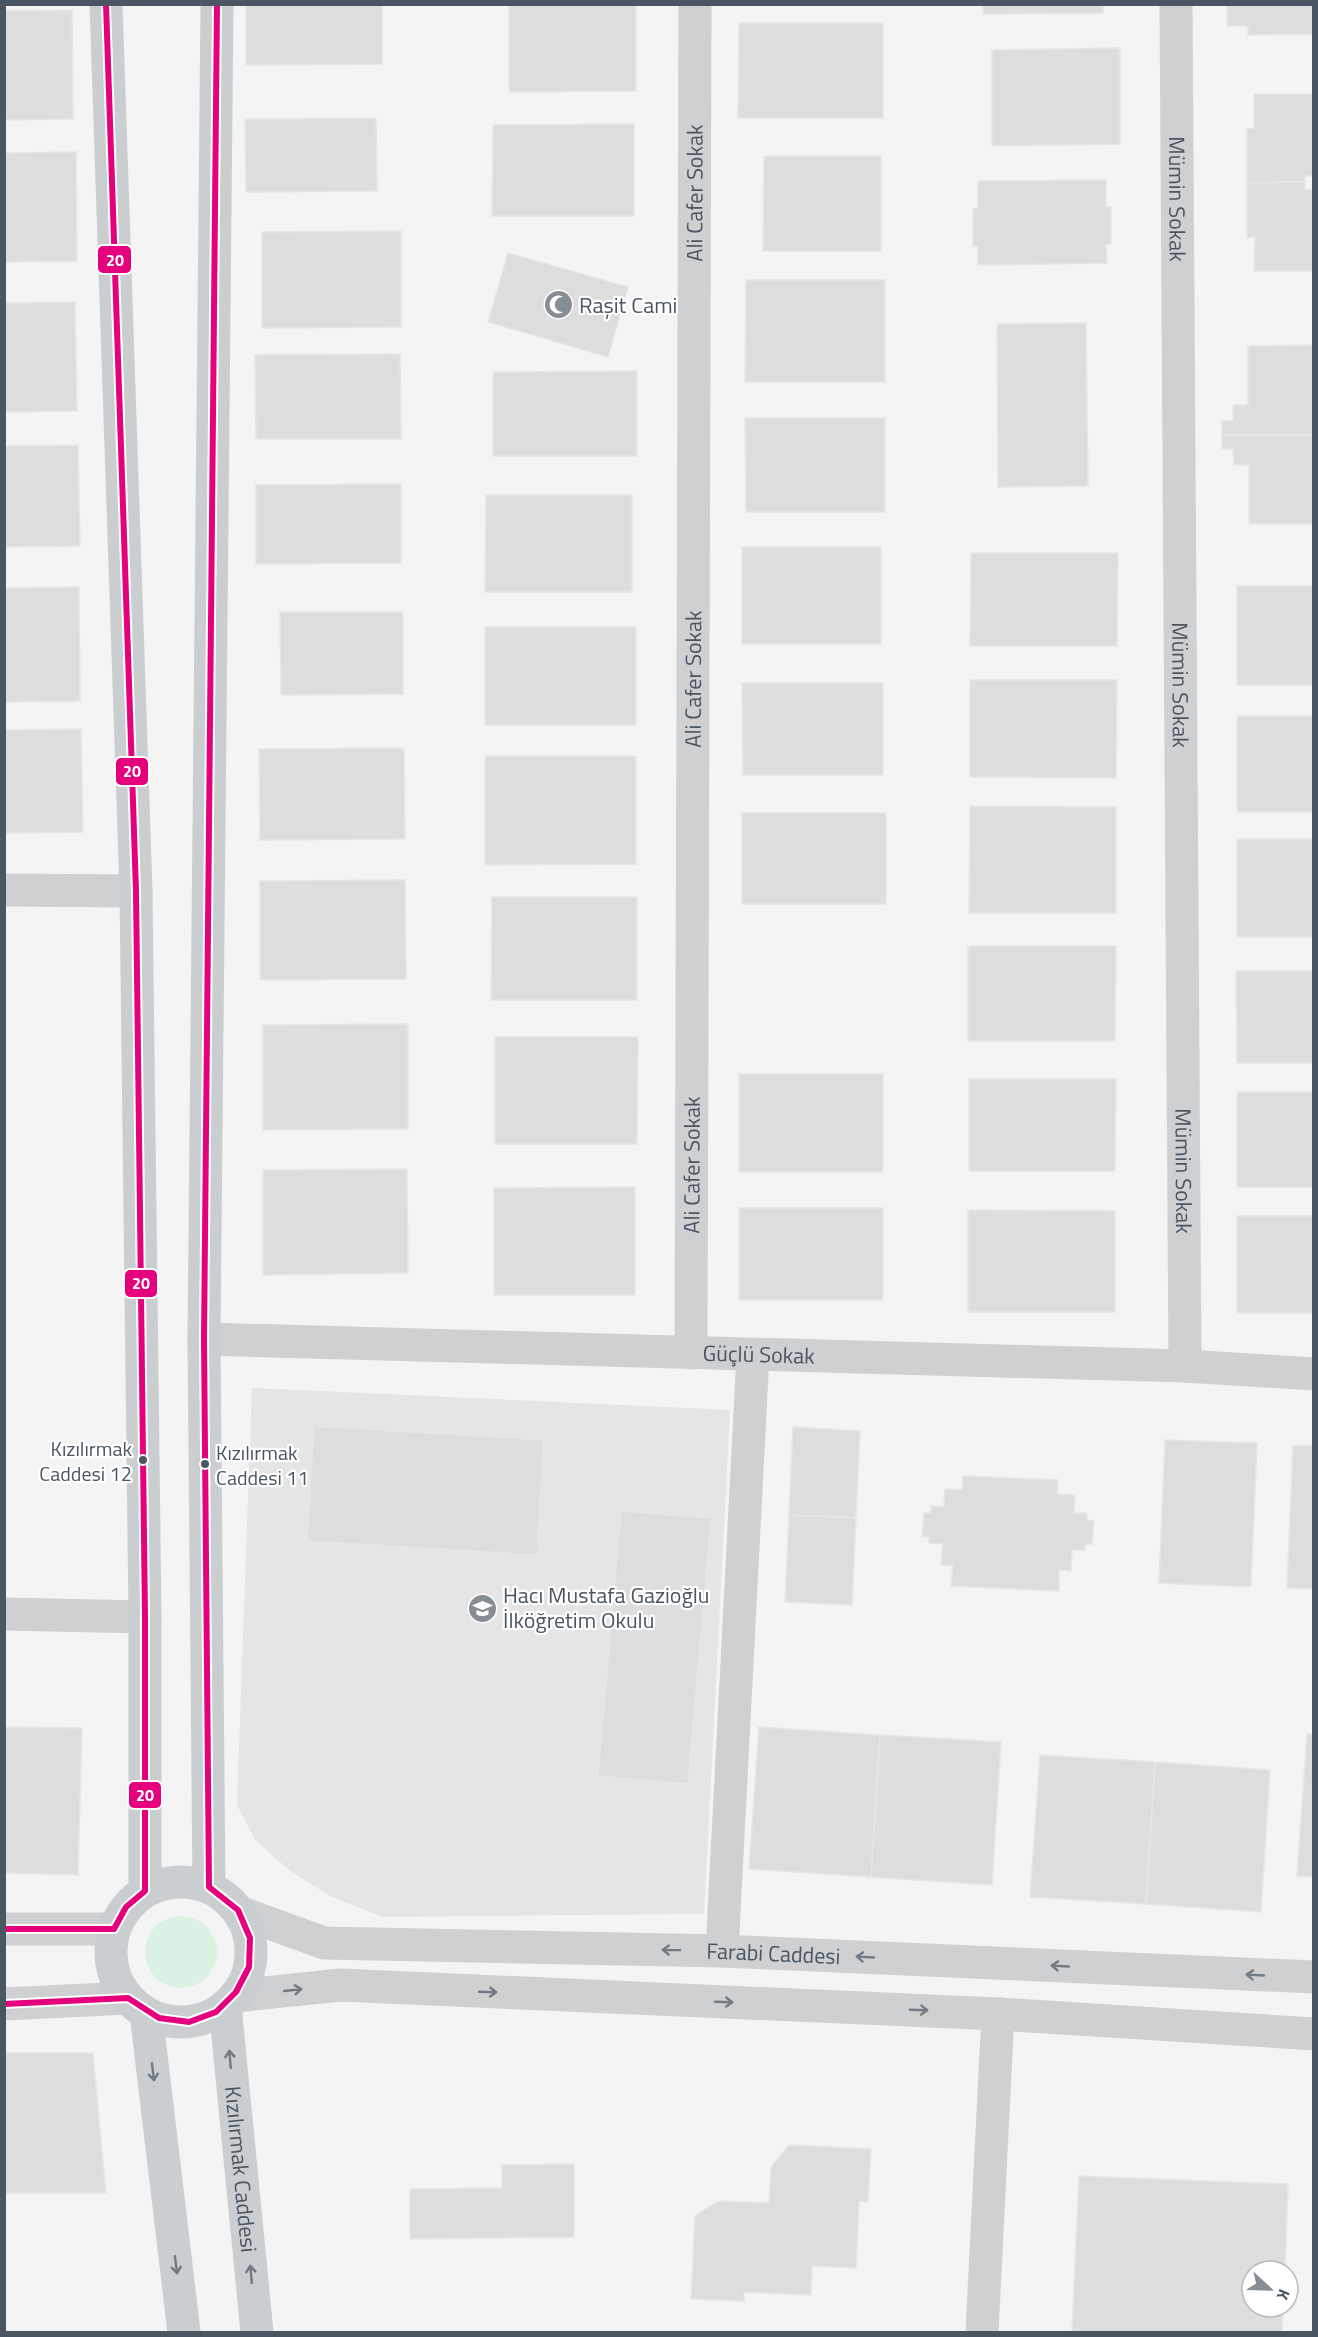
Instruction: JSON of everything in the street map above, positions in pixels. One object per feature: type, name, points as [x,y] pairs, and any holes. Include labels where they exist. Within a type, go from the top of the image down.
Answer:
[{"type":"main road","points":[[106,4],[136,891],[145,1617],[145,1891]]},
{"type":"main road","points":[[209,1887],[204,1340],[217,4]]},
{"type":"main road","points":[[188,1881],[209,1887],[225,1897],[239,1912],[248,1932],[251,1955],[246,1977],[230,2001],[207,2017],[187,2022],[166,2021],[137,2006],[115,1977],[111,1953],[114,1929],[126,1907],[145,1891],[165,1883],[188,1881]]},
{"type":"main road","name":"Kızılırmak Caddesi","points":[[230,2001],[256,2332]]},
{"type":"main road","points":[[137,2006],[184,2332]]},
{"type":"street","name":"Ali Cafer Sokak","points":[[691,1353],[695,4]]},
{"type":"street","name":"Mümin Sokak","points":[[1176,4],[1185,1366]]},
{"type":"street","points":[[4,890],[136,891]]},
{"type":"street","name":"Güçlü Sokak","points":[[204,1340],[1185,1366],[1314,1374]]},
{"type":"street","points":[[722,1951],[753,1354]]},
{"type":"street","points":[[4,1614],[145,1617]]},
{"type":"street","name":"Farabi Caddesi","points":[[239,1912],[324,1943],[722,1951],[1314,1977]]},
{"type":"street","points":[[4,1929],[114,1929]]},
{"type":"street","points":[[230,2001],[341,1986],[998,2014],[1314,2034]]},
{"type":"street","points":[[4,2004],[137,2006]]},
{"type":"street","points":[[981,2332],[998,2014]]},
{"type":"shaded area","name":"Hacı Mustafa Gazioğlu İlköğretim Okulu","points":[[252,1388],[730,1410],[704,1914],[383,1917],[332,1897],[290,1871],[255,1840],[237,1805]]},
{"type":"green space","points":[[181,1916],[195,1919],[207,1926],[214,1938],[217,1952],[214,1966],[207,1978],[195,1985],[181,1988],[167,1985],[155,1978],[148,1966],[145,1952],[148,1938],[155,1926],[167,1919]]},
{"type":"building","points":[[246,4],[382,4],[382,64],[246,65]]},
{"type":"building","points":[[509,4],[636,4],[636,91],[509,92]]},
{"type":"building","points":[[983,4],[1103,4],[1103,13],[983,14]]},
{"type":"building","points":[[1227,4],[1314,4],[1314,34],[1248,35],[1248,26],[1227,26]]},
{"type":"building","points":[[72,10],[73,119],[4,120],[4,11]]},
{"type":"building","points":[[739,23],[883,23],[883,118],[738,118]]},
{"type":"building","points":[[1120,48],[1120,144],[992,146],[992,50]]},
{"type":"building","points":[[1254,94],[1314,94],[1314,176],[1305,176],[1305,182],[1247,183],[1247,129],[1254,128]]},
{"type":"building","points":[[376,118],[377,191],[246,192],[245,119]]},
{"type":"building","points":[[634,124],[634,216],[492,216],[493,125]]},
{"type":"building","points":[[76,152],[77,261],[4,262],[4,153]]},
{"type":"building","points":[[764,156],[881,156],[881,251],[763,251]]},
{"type":"building","points":[[1106,180],[1106,207],[1111,207],[1111,244],[1106,245],[1107,263],[978,265],[978,246],[973,246],[973,209],[978,208],[978,181]]},
{"type":"building","points":[[1305,182],[1305,190],[1314,189],[1314,271],[1254,271],[1255,237],[1247,238],[1247,183]]},
{"type":"building","points":[[401,231],[401,327],[262,328],[262,232]]},
{"type":"building","name":"Raşit Cami","points":[[508,253],[628,287],[608,357],[488,322]]},
{"type":"building","points":[[746,280],[885,280],[885,382],[745,382]]},
{"type":"building","points":[[75,302],[77,411],[4,412],[4,303]]},
{"type":"building","points":[[1086,323],[1088,486],[998,487],[997,324]]},
{"type":"building","points":[[1314,345],[1314,435],[1222,435],[1222,421],[1233,421],[1233,405],[1248,405],[1248,346]]},
{"type":"building","points":[[400,354],[401,439],[256,439],[255,355]]},
{"type":"building","points":[[637,371],[637,456],[493,456],[493,372]]},
{"type":"building","points":[[745,418],[885,418],[885,512],[746,512]]},
{"type":"building","points":[[1222,435],[1314,435],[1314,524],[1249,524],[1249,465],[1234,465],[1233,449],[1222,449]]},
{"type":"building","points":[[78,445],[80,546],[4,547],[4,446]]},
{"type":"building","points":[[401,484],[401,563],[256,564],[256,485]]},
{"type":"building","points":[[486,495],[632,495],[632,592],[485,592]]},
{"type":"building","points":[[742,547],[881,547],[881,644],[742,644]]},
{"type":"building","points":[[971,553],[1118,553],[1117,646],[970,646]]},
{"type":"building","points":[[1237,586],[1314,586],[1314,685],[1237,685]]},
{"type":"building","points":[[79,587],[80,701],[4,702],[4,588]]},
{"type":"building","points":[[280,612],[403,612],[403,694],[281,695]]},
{"type":"building","points":[[485,627],[636,627],[636,725],[485,725]]},
{"type":"building","points":[[970,680],[1117,680],[1116,778],[970,777]]},
{"type":"building","points":[[742,683],[883,683],[883,775],[743,775]]},
{"type":"building","points":[[1237,716],[1314,716],[1314,812],[1237,812]]},
{"type":"building","points":[[81,729],[83,832],[4,833],[4,730]]},
{"type":"building","points":[[404,748],[405,839],[260,840],[259,749]]},
{"type":"building","points":[[485,756],[636,756],[636,864],[485,865]]},
{"type":"building","points":[[970,806],[1116,807],[1116,913],[969,913]]},
{"type":"building","points":[[742,813],[886,813],[886,904],[742,904]]},
{"type":"building","points":[[1237,839],[1314,839],[1314,937],[1237,937]]},
{"type":"building","points":[[405,880],[406,979],[260,980],[260,881]]},
{"type":"building","points":[[492,897],[637,897],[637,1000],[491,1000]]},
{"type":"building","points":[[968,946],[1116,946],[1115,1041],[968,1041]]},
{"type":"building","points":[[1236,971],[1314,971],[1314,1063],[1237,1063]]},
{"type":"building","points":[[408,1024],[408,1129],[263,1130],[263,1025]]},
{"type":"building","points":[[495,1037],[638,1037],[637,1144],[495,1144]]},
{"type":"building","points":[[739,1074],[883,1074],[883,1172],[739,1172]]},
{"type":"building","points":[[969,1079],[1116,1079],[1115,1171],[969,1171]]},
{"type":"building","points":[[1237,1092],[1314,1092],[1314,1187],[1237,1187]]},
{"type":"building","points":[[407,1169],[408,1273],[263,1275],[263,1170]]},
{"type":"building","points":[[635,1187],[635,1295],[494,1295],[494,1188]]},
{"type":"building","points":[[739,1208],[883,1208],[883,1300],[739,1300]]},
{"type":"building","points":[[968,1210],[1115,1211],[1115,1312],[968,1312]]},
{"type":"building","points":[[1237,1216],[1314,1216],[1314,1313],[1237,1313]]},
{"type":"building","points":[[314,1426],[544,1440],[537,1555],[307,1541]]},
{"type":"building","points":[[793,1427],[860,1431],[856,1518],[789,1515]]},
{"type":"building","points":[[1165,1440],[1257,1443],[1251,1587],[1159,1583]]},
{"type":"building","points":[[1293,1445],[1314,1446],[1314,1589],[1287,1588]]},
{"type":"building","points":[[963,1476],[1058,1480],[1057,1494],[1075,1495],[1074,1513],[1087,1513],[1087,1520],[1094,1521],[1092,1544],[1086,1544],[1085,1550],[1072,1550],[1071,1571],[1059,1570],[1059,1591],[951,1586],[953,1566],[941,1565],[943,1544],[929,1543],[929,1537],[922,1537],[924,1513],[931,1513],[931,1506],[944,1507],[945,1489],[962,1490]]},
{"type":"building","points":[[621,1511],[711,1518],[688,1784],[598,1776]]},
{"type":"building","points":[[789,1515],[856,1518],[852,1605],[785,1602]]},
{"type":"building","points":[[4,1727],[82,1728],[78,1875],[4,1873]]},
{"type":"building","points":[[759,1727],[880,1735],[871,1877],[749,1869]]},
{"type":"building","points":[[1307,1734],[1314,1734],[1314,1877],[1297,1876]]},
{"type":"building","points":[[880,1735],[1001,1742],[992,1885],[871,1877]]},
{"type":"building","points":[[1040,1755],[1155,1762],[1146,1904],[1030,1897]]},
{"type":"building","points":[[1155,1762],[1270,1770],[1261,1912],[1146,1904]]},
{"type":"building","points":[[4,2053],[93,2053],[106,2193],[4,2193]]},
{"type":"building","points":[[789,2145],[871,2149],[868,2202],[859,2201],[856,2268],[812,2266],[811,2295],[744,2292],[744,2301],[691,2299],[695,2216],[718,2201],[769,2203],[771,2167]]},
{"type":"building","points":[[574,2164],[574,2237],[410,2239],[410,2189],[502,2188],[502,2165]]},
{"type":"building","points":[[1079,2176],[1288,2184],[1285,2259],[1240,2259],[1240,2319],[1283,2319],[1282,2332],[1072,2332]]},
{"type":"transit line","name":"20","points":[[4,1929],[114,1929],[126,1907],[145,1891],[145,1617],[136,891],[106,4]]},
{"type":"transit line","name":"20","points":[[4,2004],[128,1998],[159,2018],[189,2022],[216,2012],[236,1992],[249,1967],[250,1938],[238,1910],[209,1887],[204,1339],[217,4]]},
{"type":"place","name":"Raşit Cami","points":[[558,305]]},
{"type":"place","name":"Kızılırmak Caddesi 12","points":[[143,1460]]},
{"type":"place","name":"Kızılırmak Caddesi 11","points":[[205,1464]]},
{"type":"place","name":"Hacı Mustafa Gazioğlu İlköğretim Okulu","points":[[482,1608]]}]
